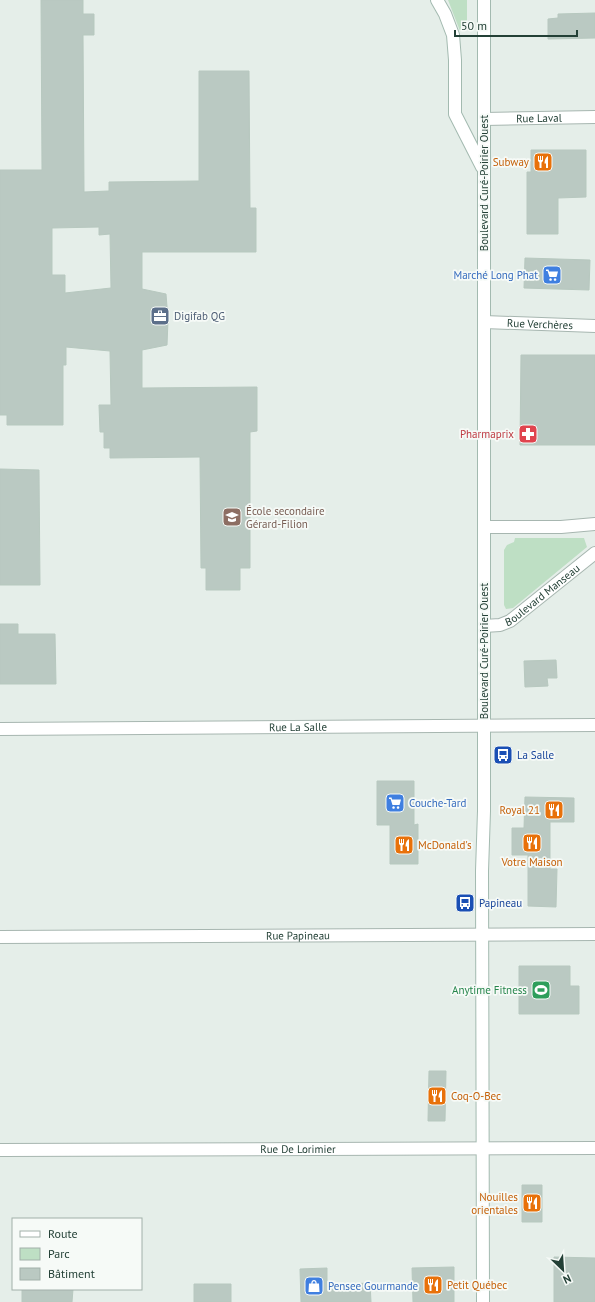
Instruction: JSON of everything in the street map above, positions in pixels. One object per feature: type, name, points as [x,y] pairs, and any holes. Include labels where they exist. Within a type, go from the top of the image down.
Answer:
[{"type":"street","points":[[437,0],[445,14],[453,35],[455,60],[455,114],[484,170]]},
{"type":"street","name":"Boulevard Curé-Poirier Ouest","points":[[483,1302],[482,871],[484,811],[484,0]]},
{"type":"street","name":"Rue Laval","points":[[484,119],[595,117]]},
{"type":"street","name":"Rue Verchères","points":[[484,322],[595,326]]},
{"type":"street","points":[[484,527],[566,527],[595,524]]},
{"type":"street","name":"Boulevard Manseau","points":[[484,626],[500,625],[510,621],[595,553]]},
{"type":"street","name":"Rue La Salle","points":[[0,729],[595,725]]},
{"type":"street","name":"Rue Papineau","points":[[0,937],[595,934]]},
{"type":"street","name":"Rue De Lorimier","points":[[0,1150],[595,1148]]},
{"type":"green space","points":[[448,0],[467,0],[467,30],[460,31]]},
{"type":"green space","points":[[515,538],[584,538],[587,547],[513,608],[506,609],[504,605],[504,550],[507,545],[514,542]]},
{"type":"building","points":[[41,0],[83,0],[83,14],[94,14],[94,35],[83,35],[84,192],[109,191],[109,182],[199,181],[199,71],[249,71],[250,208],[256,208],[256,252],[142,252],[142,289],[166,294],[168,320],[167,345],[142,350],[142,388],[257,387],[257,431],[250,432],[250,568],[240,568],[240,590],[206,590],[206,568],[201,568],[200,457],[110,458],[110,448],[104,448],[104,432],[100,432],[99,405],[111,405],[110,351],[66,347],[66,365],[63,365],[63,425],[7,425],[7,415],[0,415],[0,170],[42,170]],"holes":[[[99,227],[99,235],[110,234],[111,288],[65,293],[65,275],[52,275],[52,228]]]},
{"type":"building","points":[[595,13],[595,38],[548,39],[548,19],[558,18],[558,14]]},
{"type":"building","points":[[531,150],[586,150],[586,197],[558,198],[558,234],[527,234],[527,172],[531,172]]},
{"type":"building","points":[[525,258],[590,260],[589,290],[524,288]]},
{"type":"building","points":[[521,355],[595,355],[595,445],[520,445]]},
{"type":"building","points":[[0,469],[39,470],[40,585],[0,585]]},
{"type":"building","points":[[0,624],[18,624],[18,634],[55,634],[56,684],[0,684]]},
{"type":"building","points":[[556,660],[557,678],[547,678],[548,686],[525,687],[524,661]]},
{"type":"building","points":[[377,781],[414,781],[414,825],[418,824],[418,864],[390,864],[390,825],[377,825]]},
{"type":"building","points":[[525,797],[574,798],[574,822],[550,822],[550,869],[557,869],[556,907],[528,906],[528,855],[512,855],[512,828],[524,828]]},
{"type":"building","points":[[519,966],[570,966],[570,986],[579,986],[579,1014],[519,1014]]},
{"type":"building","name":"Coq-O-Bec","points":[[429,1071],[446,1071],[445,1121],[428,1121]]},
{"type":"building","name":"Nouilles orientales","points":[[522,1185],[542,1185],[542,1222],[522,1222]]},
{"type":"building","points":[[554,1257],[595,1258],[595,1302],[554,1302]]},
{"type":"building","name":"Petit Québec","points":[[454,1267],[454,1302],[413,1302],[412,1268]]},
{"type":"building","points":[[327,1268],[327,1285],[370,1283],[371,1302],[301,1302],[300,1269]]},
{"type":"building","points":[[194,1284],[231,1284],[231,1302],[194,1302]]},
{"type":"building","points":[[22,1290],[73,1290],[72,1302],[22,1302]]},
{"type":"place","name":"Subway","points":[[543,162]]},
{"type":"place","name":"Marché Long Phat","points":[[552,275]]},
{"type":"place","name":"Digifab QG","points":[[160,316]]},
{"type":"place","name":"Pharmaprix","points":[[528,434]]},
{"type":"place","name":"École secondaire Gérard-Filion","points":[[232,517]]},
{"type":"place","name":"La Salle","points":[[503,755]]},
{"type":"place","name":"Couche-Tard","points":[[395,803]]},
{"type":"place","name":"Royal 21","points":[[554,810]]},
{"type":"place","name":"Votre Maison","points":[[532,843]]},
{"type":"place","name":"McDonald's","points":[[404,845]]},
{"type":"place","name":"Papineau","points":[[465,903]]},
{"type":"place","name":"Anytime Fitness","points":[[541,990]]},
{"type":"place","name":"Coq-O-Bec","points":[[437,1096]]},
{"type":"place","name":"Nouilles orientales","points":[[532,1203]]},
{"type":"place","name":"Petit Québec","points":[[433,1285]]},
{"type":"place","name":"Pensee Gourmande","points":[[314,1286]]}]
